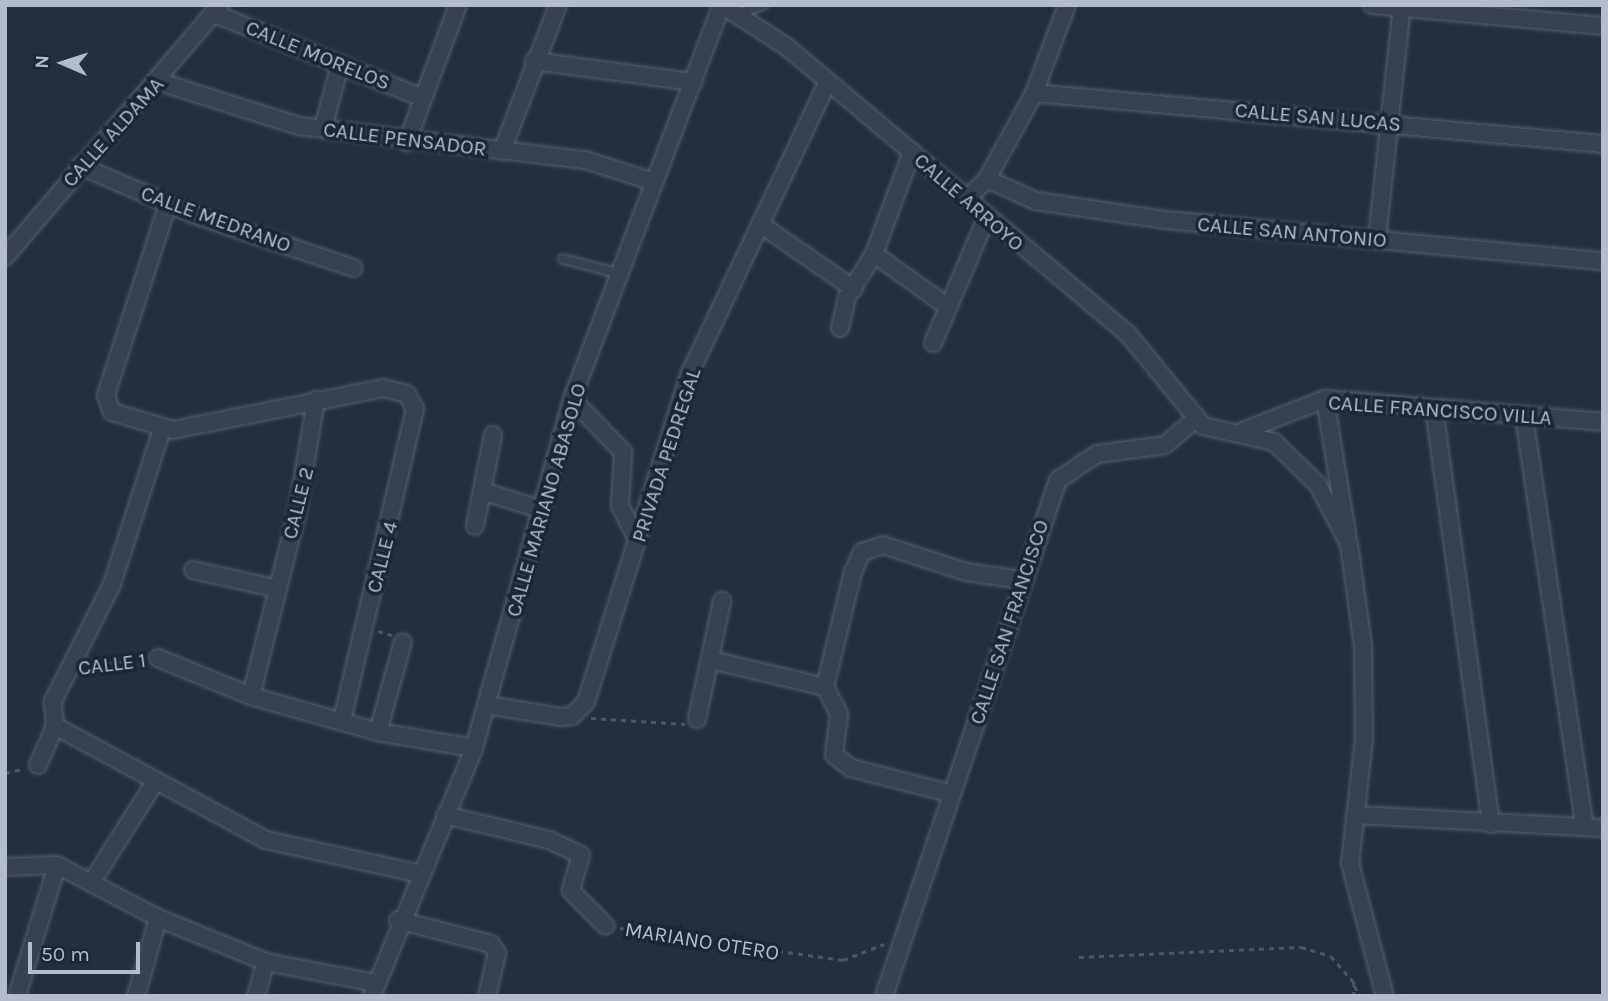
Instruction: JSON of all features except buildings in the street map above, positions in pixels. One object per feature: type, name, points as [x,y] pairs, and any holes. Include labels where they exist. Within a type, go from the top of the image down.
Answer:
[{"type":"street","points":[[407,142],[458,5]]},
{"type":"street","points":[[502,150],[534,61],[558,5]]},
{"type":"street","name":"CALLE ARROYO","points":[[722,5],[827,83],[968,198],[986,219],[1128,334],[1197,418]]},
{"type":"street","name":"CALLE MARIANO ABASOLO","points":[[374,989],[398,920],[474,748],[572,399],[722,5]]},
{"type":"street","points":[[968,198],[987,179],[1034,93],[1067,5]]},
{"type":"street","points":[[1372,5],[1603,26]]},
{"type":"street","points":[[1377,239],[1386,122],[1402,6]]},
{"type":"street","name":"CALLE MORELOS","points":[[217,9],[340,65],[422,98]]},
{"type":"street","name":"CALLE ALDAMA","points":[[5,257],[80,166],[160,82],[217,9]]},
{"type":"street","points":[[534,61],[694,82]]},
{"type":"street","points":[[323,128],[340,65]]},
{"type":"street","name":"CALLE PENSADOR","points":[[160,82],[280,121],[407,142],[585,160],[654,182]]},
{"type":"street","name":"PRIVADA PEDREGAL","points":[[572,716],[595,685],[690,373],[827,83]]},
{"type":"street","name":"CALLE SAN LUCAS","points":[[1034,93],[1386,122],[1603,144]]},
{"type":"street","points":[[840,328],[853,289],[874,254],[912,152]]},
{"type":"street","name":"CALLE MEDRANO","points":[[80,166],[168,204],[353,268]]},
{"type":"street","name":"CALLE SAN ANTONIO","points":[[987,179],[1015,195],[1060,206],[1603,261]]},
{"type":"street","points":[[168,204],[106,395],[112,412],[162,429],[316,400]]},
{"type":"street","points":[[933,343],[986,219]]},
{"type":"street","points":[[760,224],[853,289]]},
{"type":"street","points":[[874,254],[948,307]]},
{"type":"street","name":"CALLE 4","points":[[316,400],[366,388],[407,394],[414,425],[342,721]]},
{"type":"street","points":[[572,399],[623,452],[620,506],[639,541]]},
{"type":"street","points":[[1325,399],[1349,544],[1365,694],[1354,816],[1354,884],[1385,996]]},
{"type":"street","name":"CALLE FRANCISCO VILLA","points":[[1241,431],[1325,399],[1603,422]]},
{"type":"street","name":"CALLE 2","points":[[251,696],[274,588],[297,513],[316,400]]},
{"type":"street","points":[[1434,408],[1491,824]]},
{"type":"street","points":[[1524,416],[1585,828]]},
{"type":"street","points":[[1197,418],[1211,429],[1241,431],[1274,442],[1297,458],[1349,544]]},
{"type":"street","name":"CALLE SAN FRANCISCO","points":[[884,996],[900,938],[949,793],[1004,650],[1022,580],[1051,494],[1069,467],[1097,454],[1166,446],[1197,418]]},
{"type":"street","points":[[69,669],[112,584],[162,429]]},
{"type":"street","points":[[475,526],[493,435]]},
{"type":"street","points":[[482,491],[543,510]]},
{"type":"street","points":[[949,793],[841,763],[831,744],[839,714],[825,687],[853,572],[870,546],[900,548],[966,572],[1022,580]]},
{"type":"street","points":[[193,570],[274,588]]},
{"type":"street","points":[[697,719],[715,661],[722,601]]},
{"type":"street","points":[[378,732],[403,642]]},
{"type":"street","name":"CALLE 1","points":[[158,658],[251,696],[378,732],[474,748]]},
{"type":"street","points":[[715,661],[825,687]]},
{"type":"street","name":"CALLE 1","points":[[38,765],[55,726],[51,707],[69,669]]},
{"type":"street","points":[[487,705],[572,716]]},
{"type":"street","points":[[55,726],[266,840],[420,874]]},
{"type":"street","points":[[93,880],[155,782]]},
{"type":"street","name":"MARIANO OTERO","points":[[445,815],[549,840],[581,855],[571,891],[606,926]]},
{"type":"street","points":[[1354,816],[1603,828]]},
{"type":"street","points":[[17,996],[57,865]]},
{"type":"street","points":[[5,867],[57,865],[93,880],[158,918],[266,962],[374,989]]},
{"type":"street","points":[[136,996],[158,918]]},
{"type":"street","points":[[398,920],[495,947],[487,996]]},
{"type":"street","points":[[256,996],[266,962]]},
{"type":"lane","points":[[737,14],[763,5]]},
{"type":"lane","points":[[563,258],[620,274]]},
{"type":"path","points":[[365,628],[403,642]]},
{"type":"path","name":"CALLE 1","points":[[69,669],[158,658]]},
{"type":"path","points":[[572,716],[674,728],[697,719]]},
{"type":"path","points":[[5,773],[38,765]]},
{"type":"path","name":"MARIANO OTERO","points":[[606,926],[843,960],[900,938]]},
{"type":"path","points":[[1079,957],[1301,947],[1331,956],[1354,982],[1359,996]]},
{"type":"path","points":[[1354,982],[1354,996]]}]
